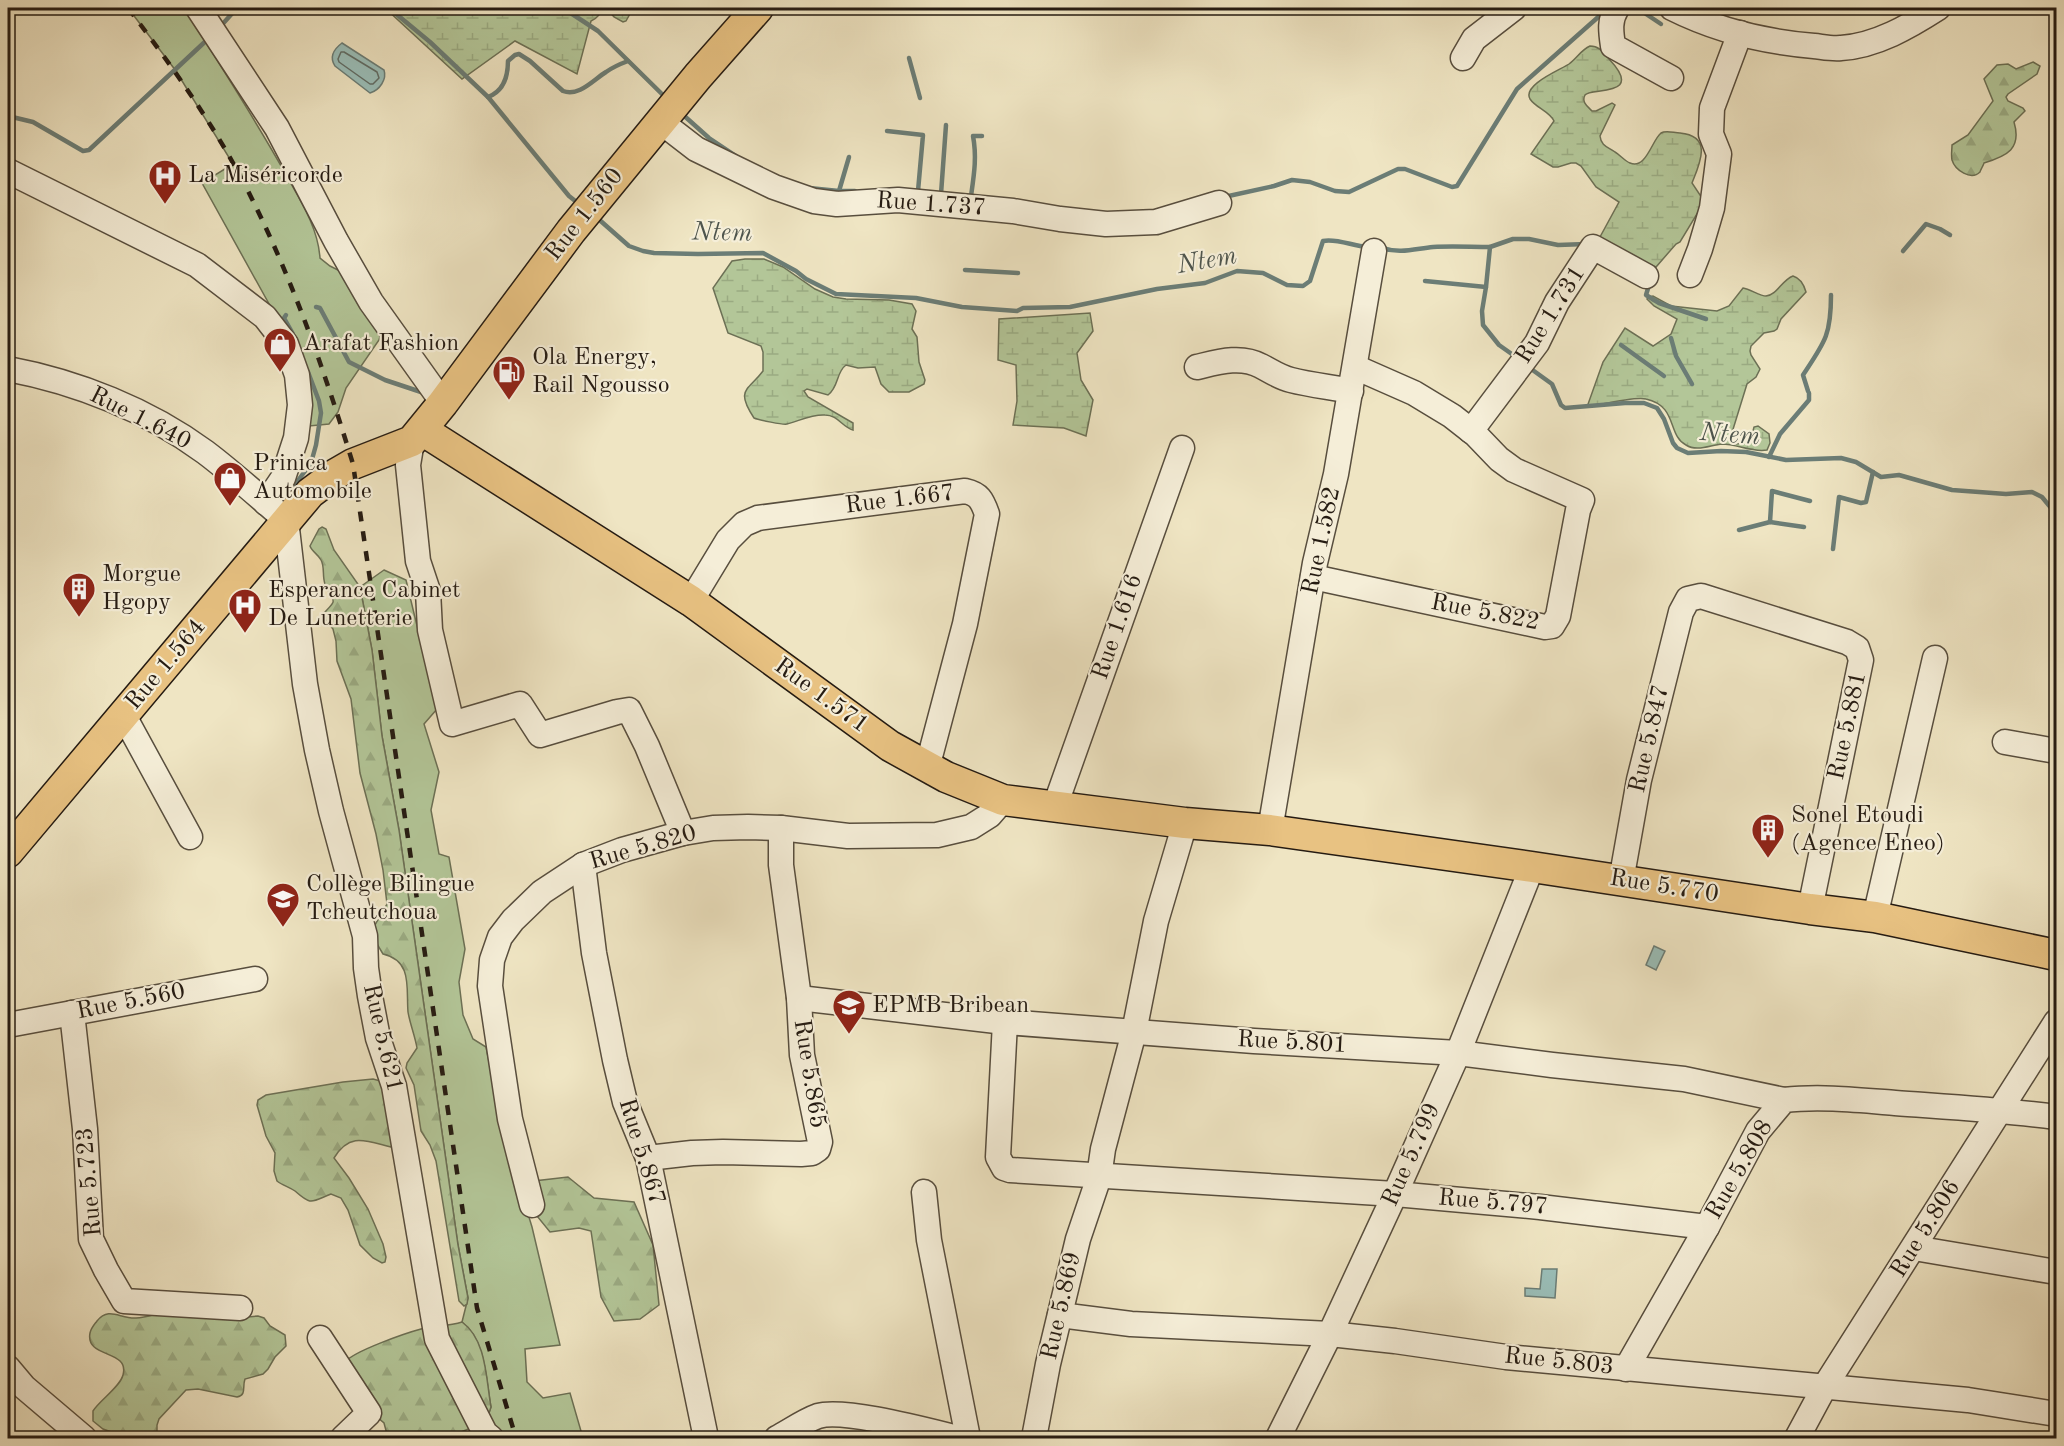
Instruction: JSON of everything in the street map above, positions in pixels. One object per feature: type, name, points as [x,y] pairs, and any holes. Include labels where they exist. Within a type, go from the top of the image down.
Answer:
[{"type":"main road","name":"Rue 1.560","points":[[417,436],[571,231],[660,122],[758,8]]},
{"type":"main road","name":"Rue 1.564","points":[[8,852],[124,716],[276,512],[310,493],[353,464],[417,436]]},
{"type":"main road","name":"Rue 1.571","points":[[417,436],[691,601],[890,746],[927,768],[1003,800],[1270,830]]},
{"type":"main road","name":"Rue 5.770","points":[[1270,830],[1875,917],[2056,955]]},
{"type":"street","points":[[198,8],[277,128],[336,241],[371,302],[443,403]]},
{"type":"street","points":[[1463,58],[1474,39],[1514,8]]},
{"type":"street","points":[[1617,8],[1612,15],[1613,46],[1671,78]]},
{"type":"street","points":[[1672,8],[1757,39],[1842,48],[1878,40],[1916,22],[1938,8]]},
{"type":"street","points":[[1690,275],[1700,249],[1713,197],[1719,154],[1710,134],[1712,108],[1740,33]]},
{"type":"street","name":"Rue 1.737","points":[[660,122],[696,149],[774,187],[814,201],[837,204],[898,200],[1013,211],[1106,224],[1156,222],[1219,203]]},
{"type":"street","points":[[8,171],[197,265],[265,317],[286,344],[297,375],[300,405],[296,438],[283,478],[276,512]]},
{"type":"street","name":"Rue 1.731","points":[[1471,431],[1537,343],[1557,302],[1593,247],[1646,276]]},
{"type":"street","name":"Rue 1.582","points":[[1270,830],[1313,578],[1336,474],[1374,251]]},
{"type":"street","points":[[1197,367],[1227,360],[1246,360],[1290,380],[1351,391]]},
{"type":"street","name":"Rue 5.822","points":[[1313,578],[1545,627],[1552,626],[1558,616],[1578,510],[1582,500],[1514,470],[1499,459],[1471,431],[1414,393],[1355,367]]},
{"type":"street","name":"Rue 1.640","points":[[8,369],[70,385],[146,416],[176,432],[206,452],[276,512]]},
{"type":"street","points":[[417,436],[408,465],[418,561],[428,591],[429,630],[452,724],[520,704],[540,735],[629,710],[647,746],[683,833]]},
{"type":"street","name":"Rue 1.616","points":[[1055,806],[1182,448]]},
{"type":"street","name":"Rue 1.667","points":[[691,601],[728,540],[744,524],[758,518],[965,492],[974,493],[983,503],[987,514],[965,624],[927,768]]},
{"type":"street","name":"Rue 5.621","points":[[276,512],[317,750],[365,936],[370,996],[378,1038],[394,1086],[437,1339],[485,1433],[491,1438]]},
{"type":"street","name":"Rue 5.881","points":[[1688,599],[1701,596],[1846,642],[1857,648],[1861,660],[1810,909]]},
{"type":"street","name":"Rue 5.847","points":[[1621,881],[1639,780],[1681,612],[1688,599]]},
{"type":"street","points":[[1875,917],[1935,657]]},
{"type":"street","points":[[124,716],[190,837]]},
{"type":"street","points":[[2005,742],[2056,751]]},
{"type":"street","name":"Rue 5.820","points":[[532,1205],[510,1119],[490,986],[492,960],[500,937],[513,920],[553,884],[583,865],[622,850],[683,833],[713,828],[781,828],[848,836],[937,836],[971,827],[990,815],[1003,800]]},
{"type":"street","points":[[1099,1177],[1103,1149],[1134,1032],[1156,921],[1185,822]]},
{"type":"street","name":"Rue 5.865","points":[[648,1158],[723,1152],[801,1154],[812,1153],[818,1149],[820,1143],[802,1055],[799,998],[781,865],[781,828]]},
{"type":"street","name":"Rue 5.867","points":[[583,865],[594,953],[615,1060],[626,1102],[648,1158],[706,1438]]},
{"type":"street","name":"Rue 5.799","points":[[1278,1438],[1330,1334],[1458,1053],[1532,867]]},
{"type":"street","name":"Rue 5.560","points":[[8,1025],[255,979]]},
{"type":"street","name":"Rue 5.801","points":[[799,998],[1005,1022],[1254,1041],[1458,1053],[1684,1079],[1784,1100]]},
{"type":"street","name":"Rue 5.723","points":[[72,1013],[85,1129],[92,1239],[106,1270],[124,1301],[240,1308]]},
{"type":"street","name":"Rue 5.797","points":[[1005,1022],[998,1157],[1004,1168],[1010,1170],[1395,1194],[1540,1207],[1707,1227]]},
{"type":"street","name":"Rue 5.806","points":[[1797,1438],[1825,1386],[2056,1022]]},
{"type":"street","name":"Rue 5.808","points":[[1626,1369],[1707,1227],[1758,1131],[1784,1100],[1804,1097],[2001,1110],[2056,1117]]},
{"type":"street","name":"Rue 5.869","points":[[1034,1438],[1048,1364],[1078,1239],[1099,1177]]},
{"type":"street","points":[[924,1192],[929,1240],[968,1438]]},
{"type":"street","points":[[1914,1248],[2056,1272]]},
{"type":"street","name":"Rue 5.803","points":[[1060,1315],[1131,1324],[1330,1334],[1506,1357],[1968,1400],[2056,1414]]},
{"type":"street","points":[[320,1338],[369,1413],[343,1438]]},
{"type":"street","points":[[8,1368],[37,1400],[84,1438]]},
{"type":"street","points":[[777,1438],[819,1416],[844,1415],[888,1422],[958,1438]]},
{"type":"green space","points":[[128,8],[184,8],[248,110],[302,204],[316,235],[320,258],[342,272],[381,333],[379,340],[346,388],[338,412],[329,424],[309,426],[294,349],[202,183],[233,164],[176,71]]},
{"type":"green space","points":[[385,8],[602,8],[598,16],[591,21],[577,74],[515,41],[462,79]]},
{"type":"green space","points":[[606,8],[628,8],[631,12],[623,22],[614,17]]},
{"type":"green space","points":[[1590,46],[1603,52],[1619,71],[1622,80],[1613,89],[1589,93],[1584,98],[1592,111],[1612,103],[1615,105],[1600,136],[1605,146],[1628,162],[1636,164],[1644,158],[1663,132],[1690,135],[1697,139],[1700,145],[1700,159],[1692,183],[1702,198],[1700,209],[1680,242],[1656,267],[1622,253],[1600,237],[1619,202],[1596,187],[1581,166],[1571,163],[1553,167],[1531,154],[1554,121],[1530,99],[1531,88],[1543,78],[1569,64]]},
{"type":"green space","points":[[2033,62],[2040,66],[2037,74],[2006,97],[2008,101],[2025,111],[2014,122],[2016,139],[2011,150],[1984,163],[1980,172],[1976,174],[1964,173],[1956,167],[1952,160],[1952,145],[1968,135],[1993,101],[1984,79],[1997,65],[2008,64],[2016,69]]},
{"type":"green space","points":[[764,259],[783,267],[815,289],[833,297],[889,300],[912,304],[916,311],[912,329],[917,337],[924,384],[909,392],[889,392],[881,384],[875,367],[858,368],[846,365],[832,392],[828,395],[807,389],[804,391],[808,397],[853,423],[853,430],[829,416],[820,415],[787,424],[754,418],[745,401],[745,396],[746,391],[763,371],[763,352],[761,346],[728,333],[713,288],[732,261]]},
{"type":"green space","points":[[1793,276],[1798,278],[1806,292],[1781,319],[1777,329],[1764,333],[1751,346],[1751,355],[1760,369],[1756,377],[1747,384],[1730,439],[1735,444],[1747,443],[1754,427],[1758,426],[1769,434],[1770,443],[1767,450],[1722,444],[1699,448],[1690,447],[1676,435],[1668,414],[1663,408],[1646,399],[1587,407],[1603,362],[1625,328],[1653,346],[1671,334],[1677,319],[1654,306],[1647,299],[1649,297],[1653,296],[1671,306],[1717,311],[1729,306],[1743,288],[1766,296]]},
{"type":"green space","points":[[1090,313],[1093,331],[1077,353],[1081,380],[1093,400],[1086,436],[1064,428],[1013,425],[1017,401],[1016,365],[998,360],[999,319]]},
{"type":"green space","points":[[322,527],[326,529],[334,550],[360,587],[372,650],[382,736],[399,830],[458,1245],[468,1298],[464,1306],[459,1301],[436,1161],[421,1131],[414,1085],[406,1068],[417,1048],[408,1012],[406,977],[399,963],[383,954],[377,944],[375,925],[387,904],[383,870],[360,773],[351,699],[337,661],[333,629],[322,615],[333,600],[325,584],[320,558],[310,546]]},
{"type":"green space","points":[[384,570],[406,580],[437,709],[424,724],[439,772],[431,810],[439,854],[449,857],[465,949],[459,982],[463,1015],[473,1039],[486,1047],[504,1136],[532,1227],[560,1345],[525,1349],[527,1382],[543,1398],[570,1393],[583,1438],[493,1438],[481,1424],[491,1407],[484,1361],[476,1339],[462,1322],[468,1298],[458,1245],[399,830],[382,736],[372,650],[360,587]]},
{"type":"green space","points":[[373,1079],[384,1082],[395,1143],[391,1147],[359,1140],[346,1144],[334,1158],[368,1209],[383,1244],[386,1257],[385,1262],[382,1263],[373,1258],[360,1245],[348,1210],[341,1198],[331,1194],[315,1201],[309,1201],[277,1181],[274,1171],[275,1153],[266,1136],[257,1105],[258,1100],[266,1095]]},
{"type":"green space","points":[[568,1177],[594,1198],[634,1202],[653,1245],[659,1305],[640,1319],[614,1321],[601,1297],[591,1231],[579,1228],[550,1232],[537,1216],[534,1181]]},
{"type":"green space","points":[[168,1311],[225,1319],[258,1316],[264,1318],[270,1326],[285,1335],[286,1346],[263,1374],[245,1379],[243,1393],[240,1396],[198,1389],[186,1390],[159,1419],[157,1438],[128,1438],[103,1429],[93,1421],[93,1411],[121,1380],[123,1367],[120,1361],[94,1347],[90,1341],[92,1328],[106,1314],[136,1318]]},
{"type":"green space","points":[[462,1322],[470,1330],[481,1350],[491,1407],[489,1413],[481,1424],[446,1438],[388,1438],[384,1423],[370,1411],[345,1362],[369,1348],[404,1334]]},
{"type":"water","points":[[342,43],[384,70],[384,80],[380,87],[370,93],[335,66],[332,59],[333,53]]},
{"type":"water","points":[[1654,946],[1665,951],[1656,970],[1646,965]]},
{"type":"water","points":[[1542,1269],[1557,1269],[1555,1298],[1525,1296],[1525,1288],[1540,1289]]},
{"type":"waterway","points":[[219,28],[237,8]]},
{"type":"waterway","name":"Ntem","points":[[389,8],[430,42],[488,97],[569,196],[579,204]]},
{"type":"waterway","points":[[563,8],[598,31],[667,99]]},
{"type":"waterway","points":[[1637,8],[1661,24]]},
{"type":"waterway","points":[[1224,197],[1292,180],[1310,182],[1335,191],[1349,192],[1398,169],[1405,169],[1452,187],[1457,186],[1517,89],[1605,11]]},
{"type":"waterway","points":[[8,116],[33,122],[83,151],[89,150],[209,38]]},
{"type":"waterway","points":[[488,97],[501,87],[506,78],[508,61],[515,55],[519,54],[530,61],[563,91],[569,92],[586,87],[611,69],[628,61]]},
{"type":"waterway","points":[[909,58],[920,98]]},
{"type":"waterway","points":[[681,113],[709,138],[736,156]]},
{"type":"waterway","points":[[941,194],[946,125]]},
{"type":"waterway","points":[[887,131],[923,135],[918,191]]},
{"type":"waterway","points":[[971,196],[975,159],[973,136],[982,136]]},
{"type":"waterway","points":[[839,191],[849,157]]},
{"type":"waterway","points":[[809,188],[855,191]]},
{"type":"waterway","name":"Ntem","points":[[595,216],[629,246],[643,251],[698,254],[763,253],[836,294],[916,298],[962,307],[1017,311],[1023,308],[1070,307],[1157,289],[1205,283],[1237,271],[1263,273],[1287,285],[1303,286],[1310,281],[1323,241],[1367,247]]},
{"type":"waterway","points":[[1903,251],[1926,224],[1950,235]]},
{"type":"waterway","points":[[1490,247],[1513,239],[1529,239],[1558,245],[1586,244]]},
{"type":"waterway","name":"Ntem","points":[[1382,248],[1401,251],[1433,247],[1490,247],[1482,311],[1483,325],[1499,345],[1516,357]]},
{"type":"waterway","points":[[965,270],[1018,273]]},
{"type":"waterway","points":[[1425,281],[1486,287]]},
{"type":"waterway","points":[[1650,282],[1646,295],[1659,303],[1706,319]]},
{"type":"waterway","points":[[1808,391],[1803,375],[1825,338],[1830,320],[1831,295]]},
{"type":"waterway","points":[[316,307],[320,308],[349,362],[385,380],[424,393]]},
{"type":"waterway","points":[[286,315],[284,318],[293,334]]},
{"type":"waterway","points":[[1671,338],[1676,356],[1692,384]]},
{"type":"waterway","points":[[1621,345],[1664,376]]},
{"type":"waterway","name":"Ntem","points":[[1527,366],[1552,384],[1561,405],[1565,408],[1625,403],[1644,403],[1657,408],[1673,443],[1677,448],[1688,453],[1746,452],[1786,460],[1841,458],[1856,462],[1881,477],[1899,475],[1952,490],[2006,494],[2032,492],[2042,497],[2056,514]]},
{"type":"waterway","points":[[285,498],[311,463],[316,445],[321,413],[308,372]]},
{"type":"waterway","points":[[1769,457],[1780,434],[1809,400],[1809,393]]},
{"type":"waterway","points":[[1833,549],[1839,497],[1861,503],[1866,502],[1873,472]]},
{"type":"waterway","points":[[1770,522],[1772,491],[1810,501]]},
{"type":"waterway","points":[[1739,530],[1770,522],[1804,527]]},
{"type":"railway","points":[[128,8],[191,95],[220,140],[246,187],[278,254],[306,323],[353,464],[477,1308],[516,1438]]},
{"type":"place","name":"La Miséricorde","points":[[165,205]]},
{"type":"place","name":"Arafat Fashion","points":[[280,373]]},
{"type":"place","name":"Ola Energy, Rail Ngousso","points":[[509,401]]},
{"type":"place","name":"Prinica Automobile","points":[[230,507]]},
{"type":"place","name":"Morgue Hgopy","points":[[79,618]]},
{"type":"place","name":"Esperance Cabinet De Lunetterie","points":[[245,634]]},
{"type":"place","name":"Sonel Etoudi (Agence Eneo)","points":[[1768,859]]},
{"type":"place","name":"Collège Bilingue Tcheutchoua","points":[[283,928]]},
{"type":"place","name":"EPMB Bribean","points":[[849,1035]]}]
